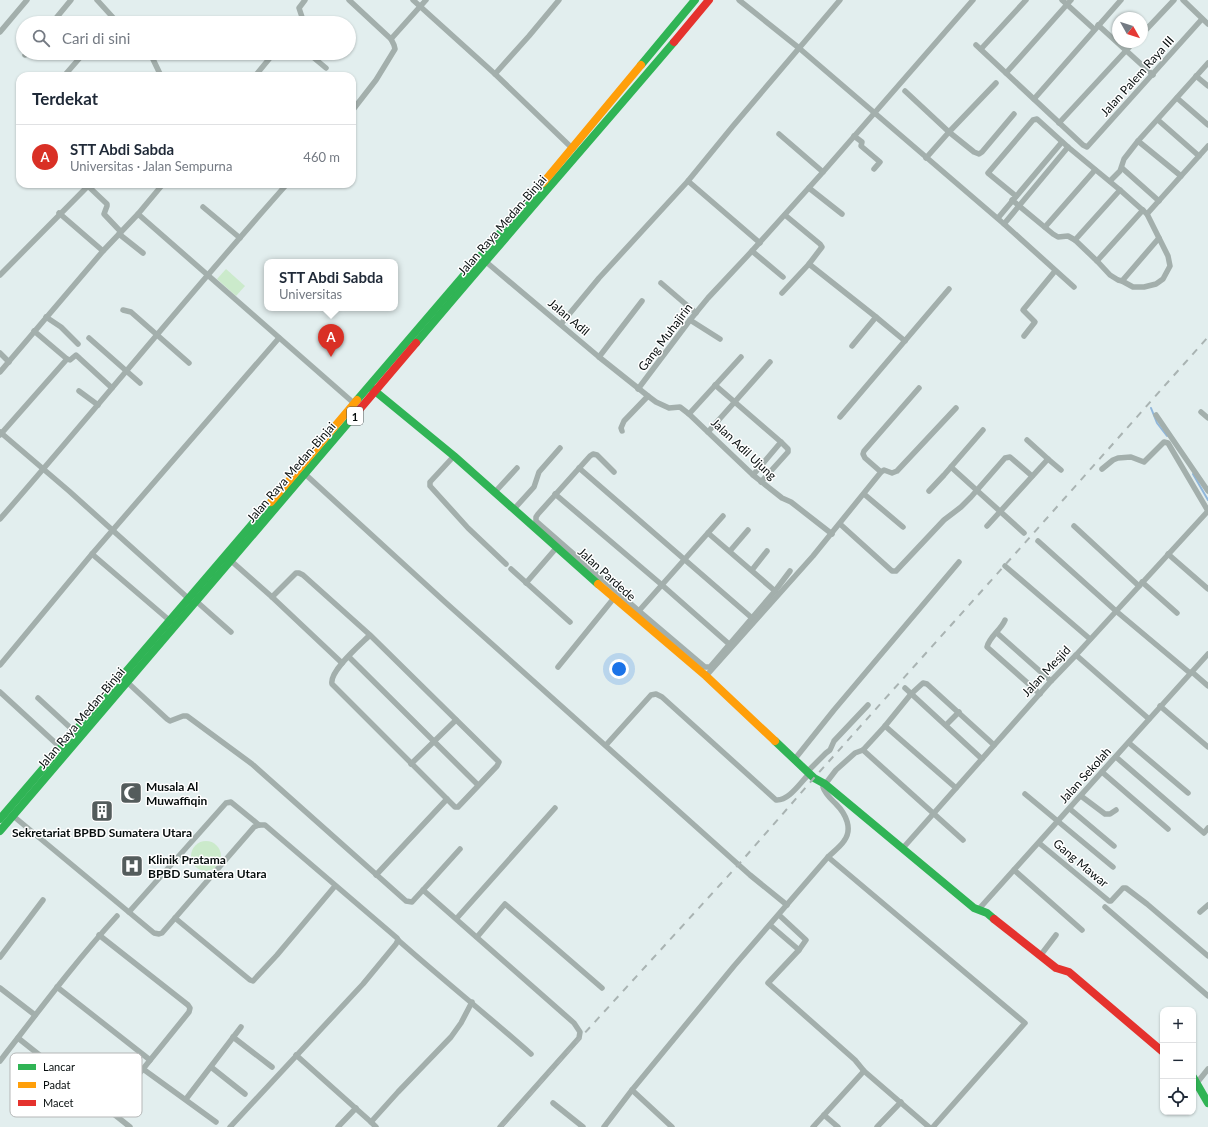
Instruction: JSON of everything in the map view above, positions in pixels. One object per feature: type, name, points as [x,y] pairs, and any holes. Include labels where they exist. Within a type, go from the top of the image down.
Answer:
[{"type":"main road","name":"Jalan Raya Medan-Binjai","points":[[228,558],[306,474],[358,406],[369,386],[609,105],[695,0]]},
{"type":"main road","name":"Jalan Raya Medan-Binjai","points":[[0,819],[10,814],[127,682],[275,498],[358,406],[376,392],[485,261],[579,154],[709,0]]},
{"type":"main road","points":[[609,105],[616,110]]},
{"type":"main road","name":"Jalan Pardede","points":[[369,386],[454,456],[514,510],[558,546],[614,598],[637,613],[808,773],[824,784],[903,848],[974,908],[992,917],[1056,968],[1069,972],[1160,1049]]},
{"type":"main road","name":"Jalan Raya Medan-Binjai","points":[[0,831],[10,814],[61,748],[169,620],[193,600]]},
{"type":"main road","points":[[1196,1083],[1208,1103]]},
{"type":"street","points":[[0,32],[28,0]]},
{"type":"street","points":[[58,16],[71,0]]},
{"type":"street","points":[[97,0],[109,16]]},
{"type":"street","points":[[302,16],[299,8],[304,0]]},
{"type":"street","points":[[348,0],[391,39],[395,49],[356,106]]},
{"type":"street","points":[[413,0],[495,74],[579,154]]},
{"type":"street","points":[[391,39],[426,0]]},
{"type":"street","points":[[495,74],[559,0]]},
{"type":"street","points":[[739,0],[799,48],[998,218],[1074,287]]},
{"type":"street","points":[[561,324],[599,278],[688,181],[840,0]]},
{"type":"street","name":"Gang Muhajirin","points":[[638,389],[708,298],[785,215],[973,0]]},
{"type":"street","points":[[981,49],[1026,0]]},
{"type":"street","points":[[1062,0],[1069,2],[1096,27],[1127,50],[1152,75]]},
{"type":"street","points":[[1034,99],[1121,0]]},
{"type":"street","points":[[1148,28],[1174,0]]},
{"type":"street","points":[[1184,0],[1208,24]]},
{"type":"street","points":[[1006,73],[1069,2]]},
{"type":"street","name":"Jalan Palem Raya III","points":[[1059,123],[1087,147],[1202,19]]},
{"type":"street","points":[[976,45],[1059,123],[1127,50]]},
{"type":"street","points":[[67,72],[78,60]]},
{"type":"street","points":[[153,60],[159,72]]},
{"type":"street","points":[[258,72],[268,60]]},
{"type":"street","points":[[316,60],[326,68]]},
{"type":"street","points":[[1110,181],[1122,168],[1124,159],[1138,141],[1208,63]]},
{"type":"street","points":[[1196,76],[1208,86]]},
{"type":"street","points":[[926,158],[996,83]]},
{"type":"street","points":[[905,91],[950,132],[974,152],[979,154],[1014,114]]},
{"type":"street","points":[[1177,98],[1208,125]]},
{"type":"street","points":[[1036,118],[1062,142],[1145,212],[1170,262],[1168,271],[1163,279],[1156,284],[1139,287],[1128,285],[1122,280],[1118,280],[1110,275],[1075,240],[1068,236],[1058,237],[1045,227],[1019,205],[1014,198],[988,173],[1036,118]]},
{"type":"street","points":[[1158,120],[1199,156]]},
{"type":"street","points":[[779,134],[823,172]]},
{"type":"street","points":[[854,136],[861,142],[861,146],[880,162],[874,170]]},
{"type":"street","points":[[1138,141],[1180,176]]},
{"type":"street","points":[[998,218],[1062,142]]},
{"type":"street","points":[[1097,261],[1145,212],[1159,201],[1208,146]]},
{"type":"street","points":[[1004,224],[1068,147]]},
{"type":"street","points":[[1122,168],[1159,201]]},
{"type":"street","points":[[1045,227],[1095,170]]},
{"type":"street","points":[[688,181],[760,243]]},
{"type":"street","points":[[0,275],[85,188]]},
{"type":"street","points":[[91,188],[107,204],[104,214],[120,233],[143,253]]},
{"type":"street","points":[[0,372],[102,251],[138,214],[160,188]]},
{"type":"street","points":[[0,519],[284,188]]},
{"type":"street","points":[[808,188],[842,214]]},
{"type":"street","points":[[1075,240],[1120,190]]},
{"type":"street","points":[[203,207],[240,238]]},
{"type":"street","points":[[59,213],[102,251]]},
{"type":"street","points":[[138,214],[358,406]]},
{"type":"street","points":[[782,293],[809,264],[822,247],[785,215]]},
{"type":"street","points":[[1122,280],[1159,238]]},
{"type":"street","points":[[752,251],[783,277]]},
{"type":"street","name":"Jalan Adil","points":[[485,261],[638,389]]},
{"type":"street","points":[[809,264],[905,341]]},
{"type":"street","points":[[1024,336],[1035,322],[1023,310],[1055,271]]},
{"type":"street","points":[[661,283],[696,313]]},
{"type":"street","points":[[840,416],[949,289]]},
{"type":"street","points":[[599,357],[642,301]]},
{"type":"street","points":[[123,310],[131,312],[189,363]]},
{"type":"street","points":[[46,317],[64,330],[78,344]]},
{"type":"street","points":[[852,346],[876,317]]},
{"type":"street","points":[[690,320],[720,339]]},
{"type":"street","points":[[34,330],[67,359]]},
{"type":"street","points":[[89,338],[140,383]]},
{"type":"street","points":[[0,665],[92,554],[279,338]]},
{"type":"street","points":[[0,353],[9,362]]},
{"type":"street","points":[[112,388],[76,355],[70,360],[67,359],[1,434],[44,469],[231,632]]},
{"type":"street","points":[[689,414],[741,357]]},
{"type":"street","points":[[708,432],[770,362]]},
{"type":"street","points":[[715,385],[788,449],[788,452],[761,482]]},
{"type":"street","points":[[881,472],[865,458],[863,454],[864,451],[919,388]]},
{"type":"street","name":"Jalan Adil Ujung","points":[[638,389],[656,402],[669,408],[680,407],[761,482],[782,498],[791,502],[832,534]]},
{"type":"street","points":[[79,391],[98,406]]},
{"type":"street","points":[[622,431],[621,428],[624,421],[648,396]]},
{"type":"street","points":[[706,676],[832,534],[881,472],[884,470],[892,473],[897,471],[956,408]]},
{"type":"street","points":[[1201,412],[1208,418]]},
{"type":"street","points":[[1156,415],[1208,491]]},
{"type":"street","points":[[929,490],[951,468],[983,430]]},
{"type":"street","points":[[1027,440],[1061,470]]},
{"type":"street","points":[[753,475],[781,442]]},
{"type":"street","points":[[1102,469],[1118,458],[1131,457],[1144,462],[1164,442],[1168,442],[1208,511]]},
{"type":"street","points":[[514,510],[534,487],[539,472],[560,448]]},
{"type":"street","points":[[614,472],[597,455],[593,454],[555,494],[538,514],[536,521],[637,613],[707,667],[710,667],[775,591],[790,571]]},
{"type":"street","points":[[454,456],[430,482],[430,486],[468,528],[506,564]]},
{"type":"street","points":[[840,524],[892,571],[896,571],[944,520],[961,507],[977,491],[1005,458],[1010,457],[1032,476]]},
{"type":"street","points":[[987,526],[1048,458]]},
{"type":"street","points":[[495,492],[517,468]]},
{"type":"street","points":[[579,468],[752,618]]},
{"type":"street","points":[[951,468],[1024,533]]},
{"type":"street","points":[[306,474],[444,602],[750,875],[787,905]]},
{"type":"street","points":[[555,494],[662,584],[729,644]]},
{"type":"street","points":[[864,494],[903,527]]},
{"type":"street","name":"Jalan Mesjid","points":[[903,848],[1051,681],[1208,511]]},
{"type":"street","points":[[637,613],[723,516]]},
{"type":"street","points":[[1074,526],[1140,584],[1177,613]]},
{"type":"street","points":[[730,551],[748,530]]},
{"type":"street","points":[[708,533],[775,591]]},
{"type":"street","points":[[1038,541],[1116,611],[1208,686]]},
{"type":"street","points":[[526,582],[558,546]]},
{"type":"street","points":[[752,570],[767,551]]},
{"type":"street","points":[[92,554],[169,620]]},
{"type":"street","points":[[1168,554],[1208,589]]},
{"type":"street","points":[[228,558],[342,663]]},
{"type":"street","points":[[794,760],[958,562]]},
{"type":"street","points":[[1005,566],[1090,639]]},
{"type":"street","points":[[511,569],[570,622]]},
{"type":"street","points":[[272,597],[296,573],[303,575],[370,636],[499,762],[458,808],[455,807],[411,764],[332,684],[332,678],[342,663],[370,636]]},
{"type":"street","points":[[558,666],[614,598]]},
{"type":"street","points":[[1005,620],[1002,627],[988,644],[988,649],[1040,694]]},
{"type":"street","points":[[997,633],[1051,681]]},
{"type":"street","name":"Jalan Sekolah","points":[[978,910],[1208,654]]},
{"type":"street","points":[[1076,655],[1149,719]]},
{"type":"street","points":[[348,657],[478,785]]},
{"type":"street","points":[[127,682],[170,721],[182,716],[187,716],[252,764],[406,901],[412,902],[460,849]]},
{"type":"street","points":[[604,1127],[632,1090],[734,966],[828,857],[844,841],[848,827],[845,816],[840,808],[824,792],[824,784],[836,770],[855,753],[863,750],[922,683],[925,683],[994,745]]},
{"type":"street","points":[[905,688],[982,759]]},
{"type":"street","points":[[0,692],[61,748]]},
{"type":"street","points":[[606,745],[651,695],[656,694],[662,696],[776,800],[780,800],[787,797],[830,750],[834,741],[868,705]]},
{"type":"street","points":[[38,698],[75,732]]},
{"type":"street","points":[[1160,706],[1208,747]]},
{"type":"street","points":[[946,725],[958,712]]},
{"type":"street","points":[[411,764],[456,720]]},
{"type":"street","points":[[885,726],[956,788]]},
{"type":"street","points":[[1129,743],[1188,793]]},
{"type":"street","points":[[863,750],[963,840]]},
{"type":"street","points":[[1116,756],[1206,831]]},
{"type":"street","points":[[1102,772],[1168,829]]},
{"type":"street","points":[[1025,794],[1113,867]]},
{"type":"street","points":[[1081,796],[1105,814],[1110,814],[1116,810]]},
{"type":"street","points":[[376,875],[447,799]]},
{"type":"street","points":[[129,912],[226,803],[231,802],[238,806],[259,825]]},
{"type":"street","points":[[457,918],[555,808]]},
{"type":"street","points":[[1070,809],[1114,846]]},
{"type":"street","points":[[10,814],[154,933],[159,934],[162,933],[254,827],[264,825],[531,1054]]},
{"type":"street","name":"Gang Mawar","points":[[1039,843],[1109,901],[1111,901],[1123,888],[1126,888],[1208,956]]},
{"type":"street","points":[[828,857],[1025,1023],[933,1127]]},
{"type":"street","points":[[1014,870],[1082,930]]},
{"type":"street","points":[[175,918],[253,981],[335,886]]},
{"type":"street","points":[[423,890],[457,918],[562,1012],[574,1023],[580,1032],[579,1038],[500,1127]]},
{"type":"street","points":[[0,957],[43,900]]},
{"type":"street","points":[[477,937],[505,904],[602,988]]},
{"type":"street","points":[[1200,912],[1208,905]]},
{"type":"street","points":[[1105,907],[1208,996]]},
{"type":"street","points":[[779,915],[806,938],[806,940],[799,950],[768,983],[849,1055],[864,1071],[929,1127]]},
{"type":"street","points":[[0,1061],[57,987],[99,935],[117,916]]},
{"type":"street","points":[[770,925],[799,950]]},
{"type":"street","points":[[99,935],[190,1008],[189,1012],[143,1069],[216,1122]]},
{"type":"street","points":[[1040,956],[1056,935]]},
{"type":"street","points":[[230,1127],[363,984],[398,940]]},
{"type":"street","points":[[57,987],[141,1053]]},
{"type":"street","points":[[0,988],[35,1015]]},
{"type":"street","points":[[371,1122],[451,1037],[461,1023],[472,1002]]},
{"type":"street","points":[[186,1099],[241,1027]]},
{"type":"street","points":[[233,1037],[272,1067]]},
{"type":"street","points":[[18,1038],[37,1053]]},
{"type":"street","points":[[142,1054],[150,1060]]},
{"type":"street","points":[[296,1056],[376,1127]]},
{"type":"street","points":[[211,1067],[245,1094]]},
{"type":"street","points":[[1196,1080],[1208,1069]]},
{"type":"street","points":[[813,1127],[864,1071]]},
{"type":"street","points":[[632,1090],[672,1127]]},
{"type":"street","points":[[877,1127],[901,1102]]},
{"type":"street","points":[[553,1103],[583,1127]]},
{"type":"street","points":[[338,1127],[356,1108]]},
{"type":"street","points":[[824,1115],[838,1127]]},
{"type":"street","points":[[117,1117],[130,1127]]},
{"type":"green space","points":[[226,269],[245,286],[236,296],[217,279]]},
{"type":"green space","points":[[206,841],[217,845],[221,856],[217,867],[206,871],[195,867],[191,856],[195,845]]},
{"type":"waterway","points":[[1151,408],[1157,423],[1167,436]]},
{"type":"waterway","points":[[1193,474],[1208,500]]},
{"type":"railway","points":[[502,1127],[582,1036],[739,864],[1208,337]]},
{"type":"traffic: fast","points":[[641,65],[695,0]]},
{"type":"traffic: fast","points":[[416,343],[674,42]]},
{"type":"traffic: fast","points":[[357,400],[543,183]]},
{"type":"traffic: fast","points":[[370,387],[454,456],[598,584]]},
{"type":"traffic: fast","points":[[0,831],[354,416]]},
{"type":"traffic: fast","points":[[0,819],[271,502]]},
{"type":"traffic: fast","points":[[775,741],[814,778],[825,784],[974,908],[987,913],[994,919]]},
{"type":"traffic: fast","points":[[1194,1079],[1208,1103]]},
{"type":"traffic: slow","points":[[543,183],[641,65]]},
{"type":"traffic: slow","points":[[271,502],[357,400]]},
{"type":"traffic: slow","points":[[598,584],[706,676],[775,741]]},
{"type":"traffic: jam","points":[[674,42],[709,0]]},
{"type":"traffic: jam","points":[[354,416],[416,343]]},
{"type":"traffic: jam","points":[[994,919],[1056,968],[1069,972],[1160,1049]]},
{"type":"place","name":"STT Abdi Sabda","points":[[331,357]]},
{"type":"place","name":"Musala Al Muwaffiqin","points":[[131,793]]},
{"type":"place","name":"Sekretariat BPBD Sumatera Utara","points":[[102,811]]},
{"type":"place","name":"Klinik Pratama BPBD Sumatera Utara","points":[[132,866]]}]
